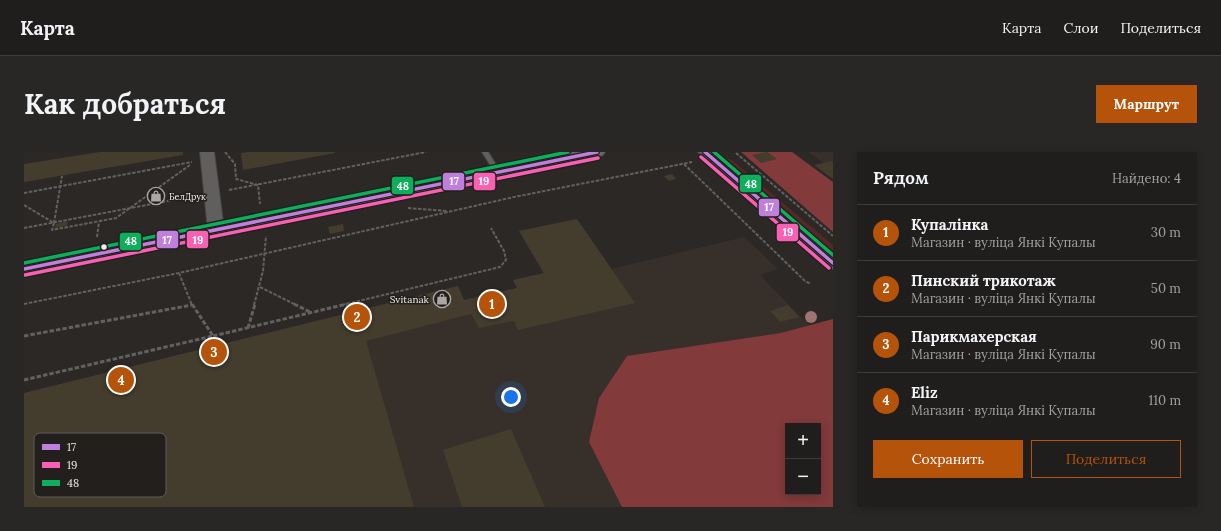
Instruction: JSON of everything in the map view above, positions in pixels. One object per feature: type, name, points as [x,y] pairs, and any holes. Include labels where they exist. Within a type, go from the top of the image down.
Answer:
[{"type":"main road","points":[[24,269],[597,152]]},
{"type":"street","points":[[208,152],[216,230]]},
{"type":"street","points":[[705,152],[833,263]]},
{"type":"lane","points":[[485,152],[498,173]]},
{"type":"path","points":[[225,152],[230,152]]},
{"type":"path","points":[[225,152],[235,164],[236,179],[258,185],[260,204]]},
{"type":"path","points":[[736,152],[833,236]]},
{"type":"path","points":[[24,193],[60,186],[195,161],[116,218],[52,230],[54,222],[60,186],[62,176]]},
{"type":"path","points":[[24,304],[178,272],[514,197],[683,163],[805,281],[811,284]]},
{"type":"path","points":[[24,205],[54,222]]},
{"type":"path","points":[[401,210],[408,208],[451,211]]},
{"type":"path","points":[[24,380],[500,267],[504,264],[506,255],[491,228]]},
{"type":"path","points":[[248,328],[260,287],[266,252],[266,232]]},
{"type":"path","points":[[178,272],[192,305],[213,336]]},
{"type":"path","points":[[260,287],[310,312]]},
{"type":"path","points":[[24,336],[192,305]]},
{"type":"shaded area","points":[[741,152],[792,152],[833,182],[833,232]]},
{"type":"shaded area","points":[[808,152],[833,152],[833,179],[814,165],[823,163]]},
{"type":"shaded area","points":[[726,158],[732,160],[833,245],[833,253]]},
{"type":"shaded area","points":[[577,219],[611,269],[744,237],[778,269],[760,275],[809,325],[833,319],[833,507],[24,507],[24,393],[458,286],[464,300],[517,288],[513,280],[543,273],[519,231]]},
{"type":"shaded area","points":[[833,319],[833,507],[622,507],[589,442],[599,398],[627,356],[781,333]]},
{"type":"building","points":[[100,152],[183,152],[183,155],[24,182],[24,164]]},
{"type":"building","points":[[767,152],[777,159],[761,163],[752,155]]},
{"type":"building","points":[[241,153],[335,153],[243,170]]},
{"type":"building","points":[[833,161],[833,179],[814,165],[824,163]]},
{"type":"building","points":[[672,174],[676,179],[669,181],[664,176]]},
{"type":"building","name":"БелДрук","points":[[163,192],[163,199],[149,201],[149,194]]},
{"type":"building","points":[[577,219],[635,303],[518,330],[514,321],[479,328],[471,314],[366,341],[414,507],[24,507],[24,393],[458,286],[464,300],[517,288],[513,280],[544,273],[519,231]]},
{"type":"building","points":[[68,221],[67,226],[55,228],[56,224]]},
{"type":"building","points":[[343,224],[344,231],[330,234],[328,227]]},
{"type":"building","points":[[788,305],[799,317],[780,322],[770,311]]},
{"type":"building","points":[[511,429],[545,507],[462,507],[443,450]]},
{"type":"transit line","name":"48","points":[[24,263],[568,152]]},
{"type":"transit line","name":"17","points":[[24,269],[597,152]]},
{"type":"transit line","name":"17","points":[[705,152],[833,263]]},
{"type":"transit line","name":"48","points":[[714,152],[833,255]]},
{"type":"transit line","name":"19","points":[[701,157],[829,268]]},
{"type":"transit line","name":"19","points":[[25,275],[598,158]]},
{"type":"place","name":"БелДрук","points":[[156,196]]},
{"type":"place","name":"Svitanak","points":[[442,299]]},
{"type":"place","name":"Купалінка","points":[[492,304]]},
{"type":"place","name":"Пинский трикотаж","points":[[357,317]]},
{"type":"place","name":"Парикмахерская","points":[[214,352]]},
{"type":"place","name":"Eliz","points":[[121,380]]}]
